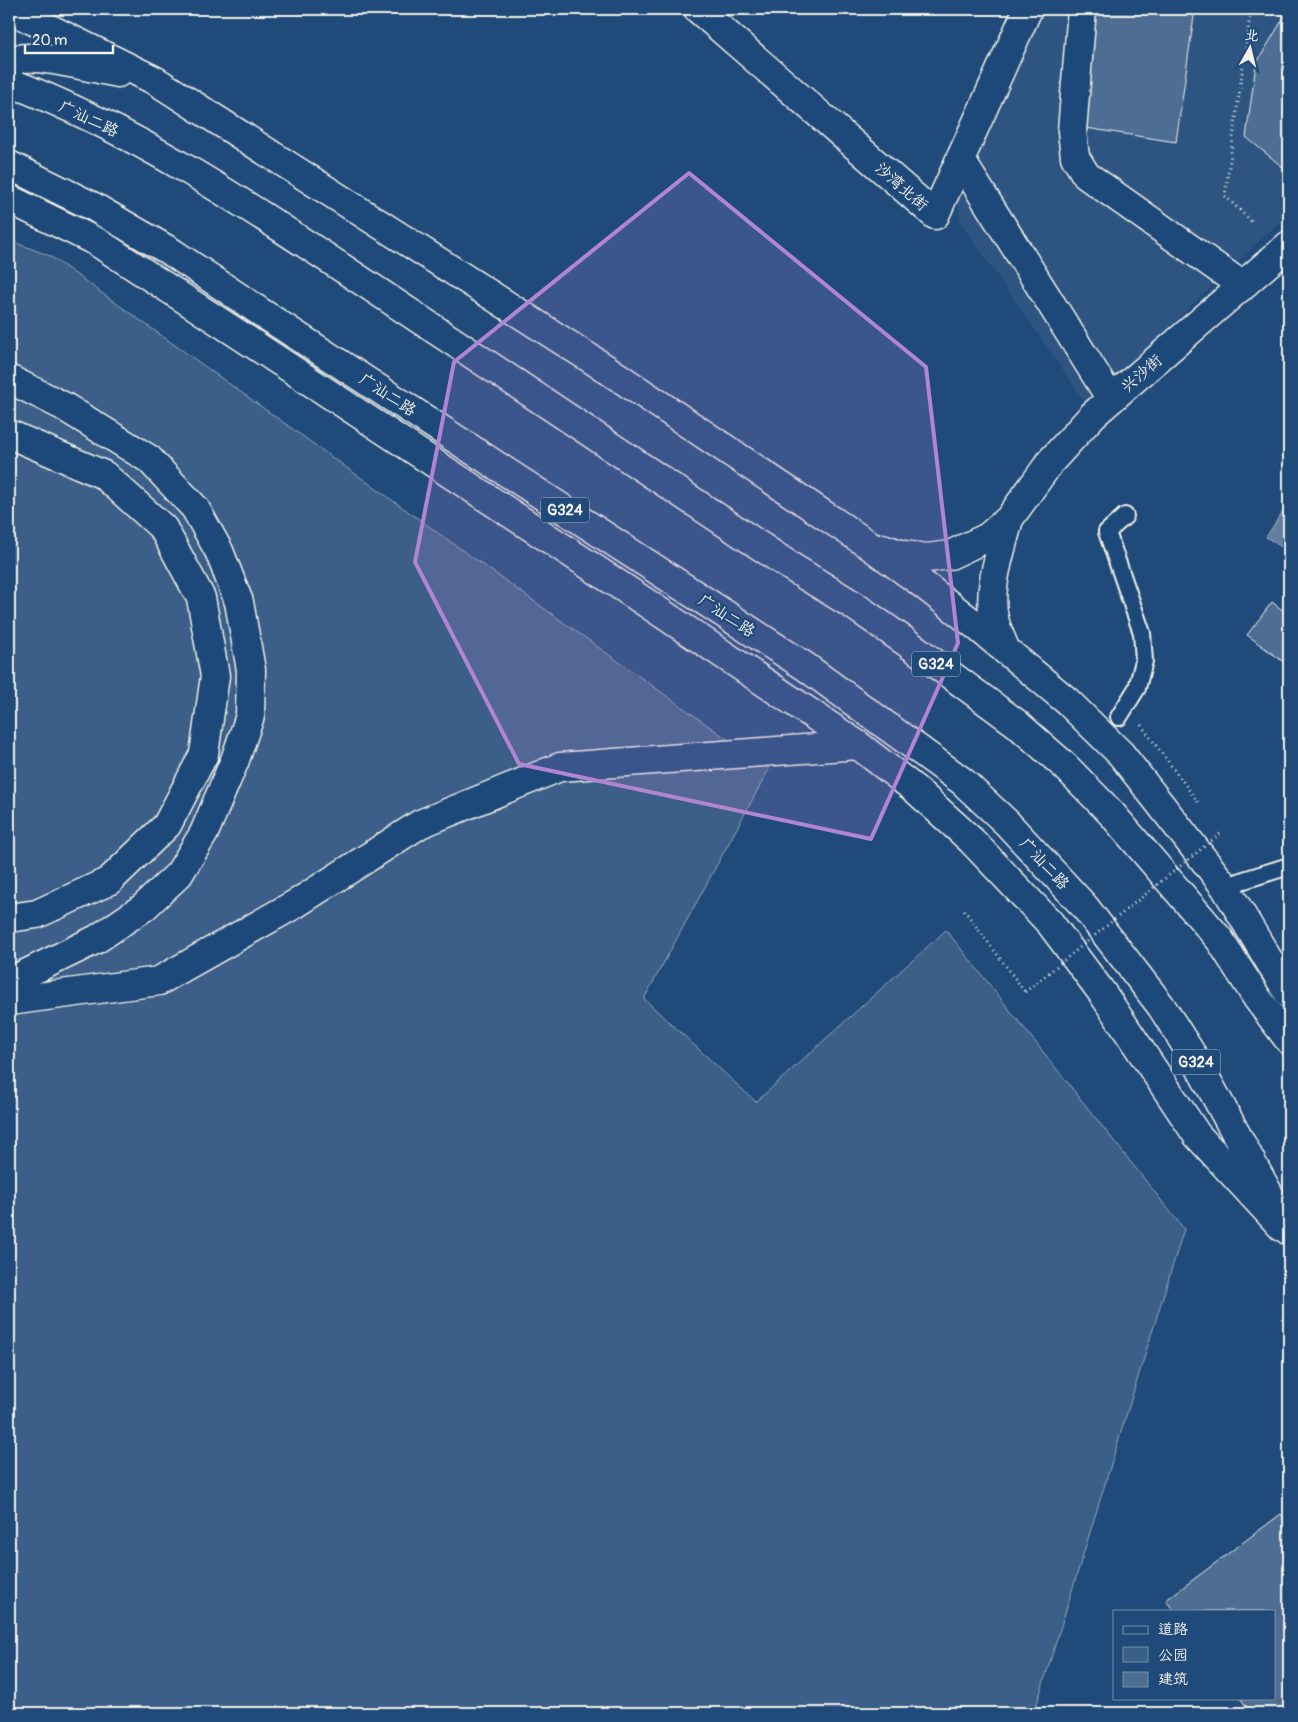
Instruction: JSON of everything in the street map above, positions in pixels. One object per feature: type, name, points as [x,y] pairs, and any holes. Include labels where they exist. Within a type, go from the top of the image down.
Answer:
[{"type":"main road","name":"沙湾北街","points":[[698,9],[935,215],[1028,9]]},
{"type":"main road","points":[[1082,9],[1072,131],[1075,157],[1086,175],[1243,286]]},
{"type":"main road","points":[[17,11],[156,81],[605,368],[866,543],[920,582],[1067,701],[1121,754],[1225,887],[1289,994]]},
{"type":"main road","points":[[9,61],[18,57],[57,61],[156,81]]},
{"type":"main road","name":"广汕二路","points":[[9,82],[39,94],[151,148],[263,216],[793,568],[853,605],[1016,723],[1066,767],[1112,814],[1153,861],[1220,940],[1257,998],[1289,1040]]},
{"type":"main road","points":[[960,159],[1111,399]]},
{"type":"main road","name":"广汕二路","points":[[9,166],[94,206],[173,253],[806,667],[962,781],[1008,823],[1084,906],[1160,1006],[1192,1056],[1289,1233]]},
{"type":"main road","points":[[9,198],[97,242],[639,598],[858,745],[916,790],[965,835],[1050,923],[1103,994],[1197,1135],[1289,1233]]},
{"type":"main road","name":"兴沙街","points":[[1009,519],[1051,461],[1093,415],[1289,245]]},
{"type":"main road","points":[[9,379],[63,406],[149,459],[195,508],[219,551],[239,602],[251,670],[250,716],[235,760],[204,833],[179,874],[144,906],[97,939],[9,982]]},
{"type":"main road","points":[[9,434],[104,475],[163,528],[202,598],[216,676],[204,754],[167,825],[109,880],[37,914],[9,918]]},
{"type":"main road","points":[[866,543],[904,555],[927,558],[950,555],[988,537],[1009,519]]},
{"type":"main road","points":[[1006,651],[994,617],[993,589],[1009,519]]},
{"type":"main road","points":[[9,1001],[159,980],[297,903],[420,824],[560,767],[858,745]]},
{"type":"lane","points":[[1119,717],[1137,688],[1144,661],[1142,633],[1107,532],[1125,516]]},
{"type":"lane","points":[[1225,887],[1289,866]]},
{"type":"path","points":[[1251,9],[1225,196],[1251,221]]},
{"type":"path","points":[[1139,722],[1204,809]]},
{"type":"path","points":[[964,910],[1025,992],[1221,833],[1215,825]]},
{"type":"highlighted area","points":[[689,173],[926,367],[958,643],[871,839],[519,764],[415,562],[454,362]]},
{"type":"shaded area","points":[[1038,9],[1289,9],[1289,213],[1087,405],[960,222],[957,184]]},
{"type":"shaded area","points":[[1289,502],[1289,552],[1266,537]]},
{"type":"green space","points":[[9,240],[50,256],[769,769],[644,999],[756,1102],[946,930],[1184,1229],[1034,1713],[9,1713]]},
{"type":"building","points":[[1096,9],[1195,9],[1176,142],[1079,127]]},
{"type":"building","points":[[1289,9],[1289,166],[1285,169],[1246,137],[1256,64]]},
{"type":"building","points":[[1272,602],[1289,615],[1289,666],[1247,635]]},
{"type":"building","points":[[1281,1514],[1289,1525],[1289,1713],[1251,1713],[1241,1700],[1276,1700],[1276,1610],[1173,1610],[1166,1600]]}]
